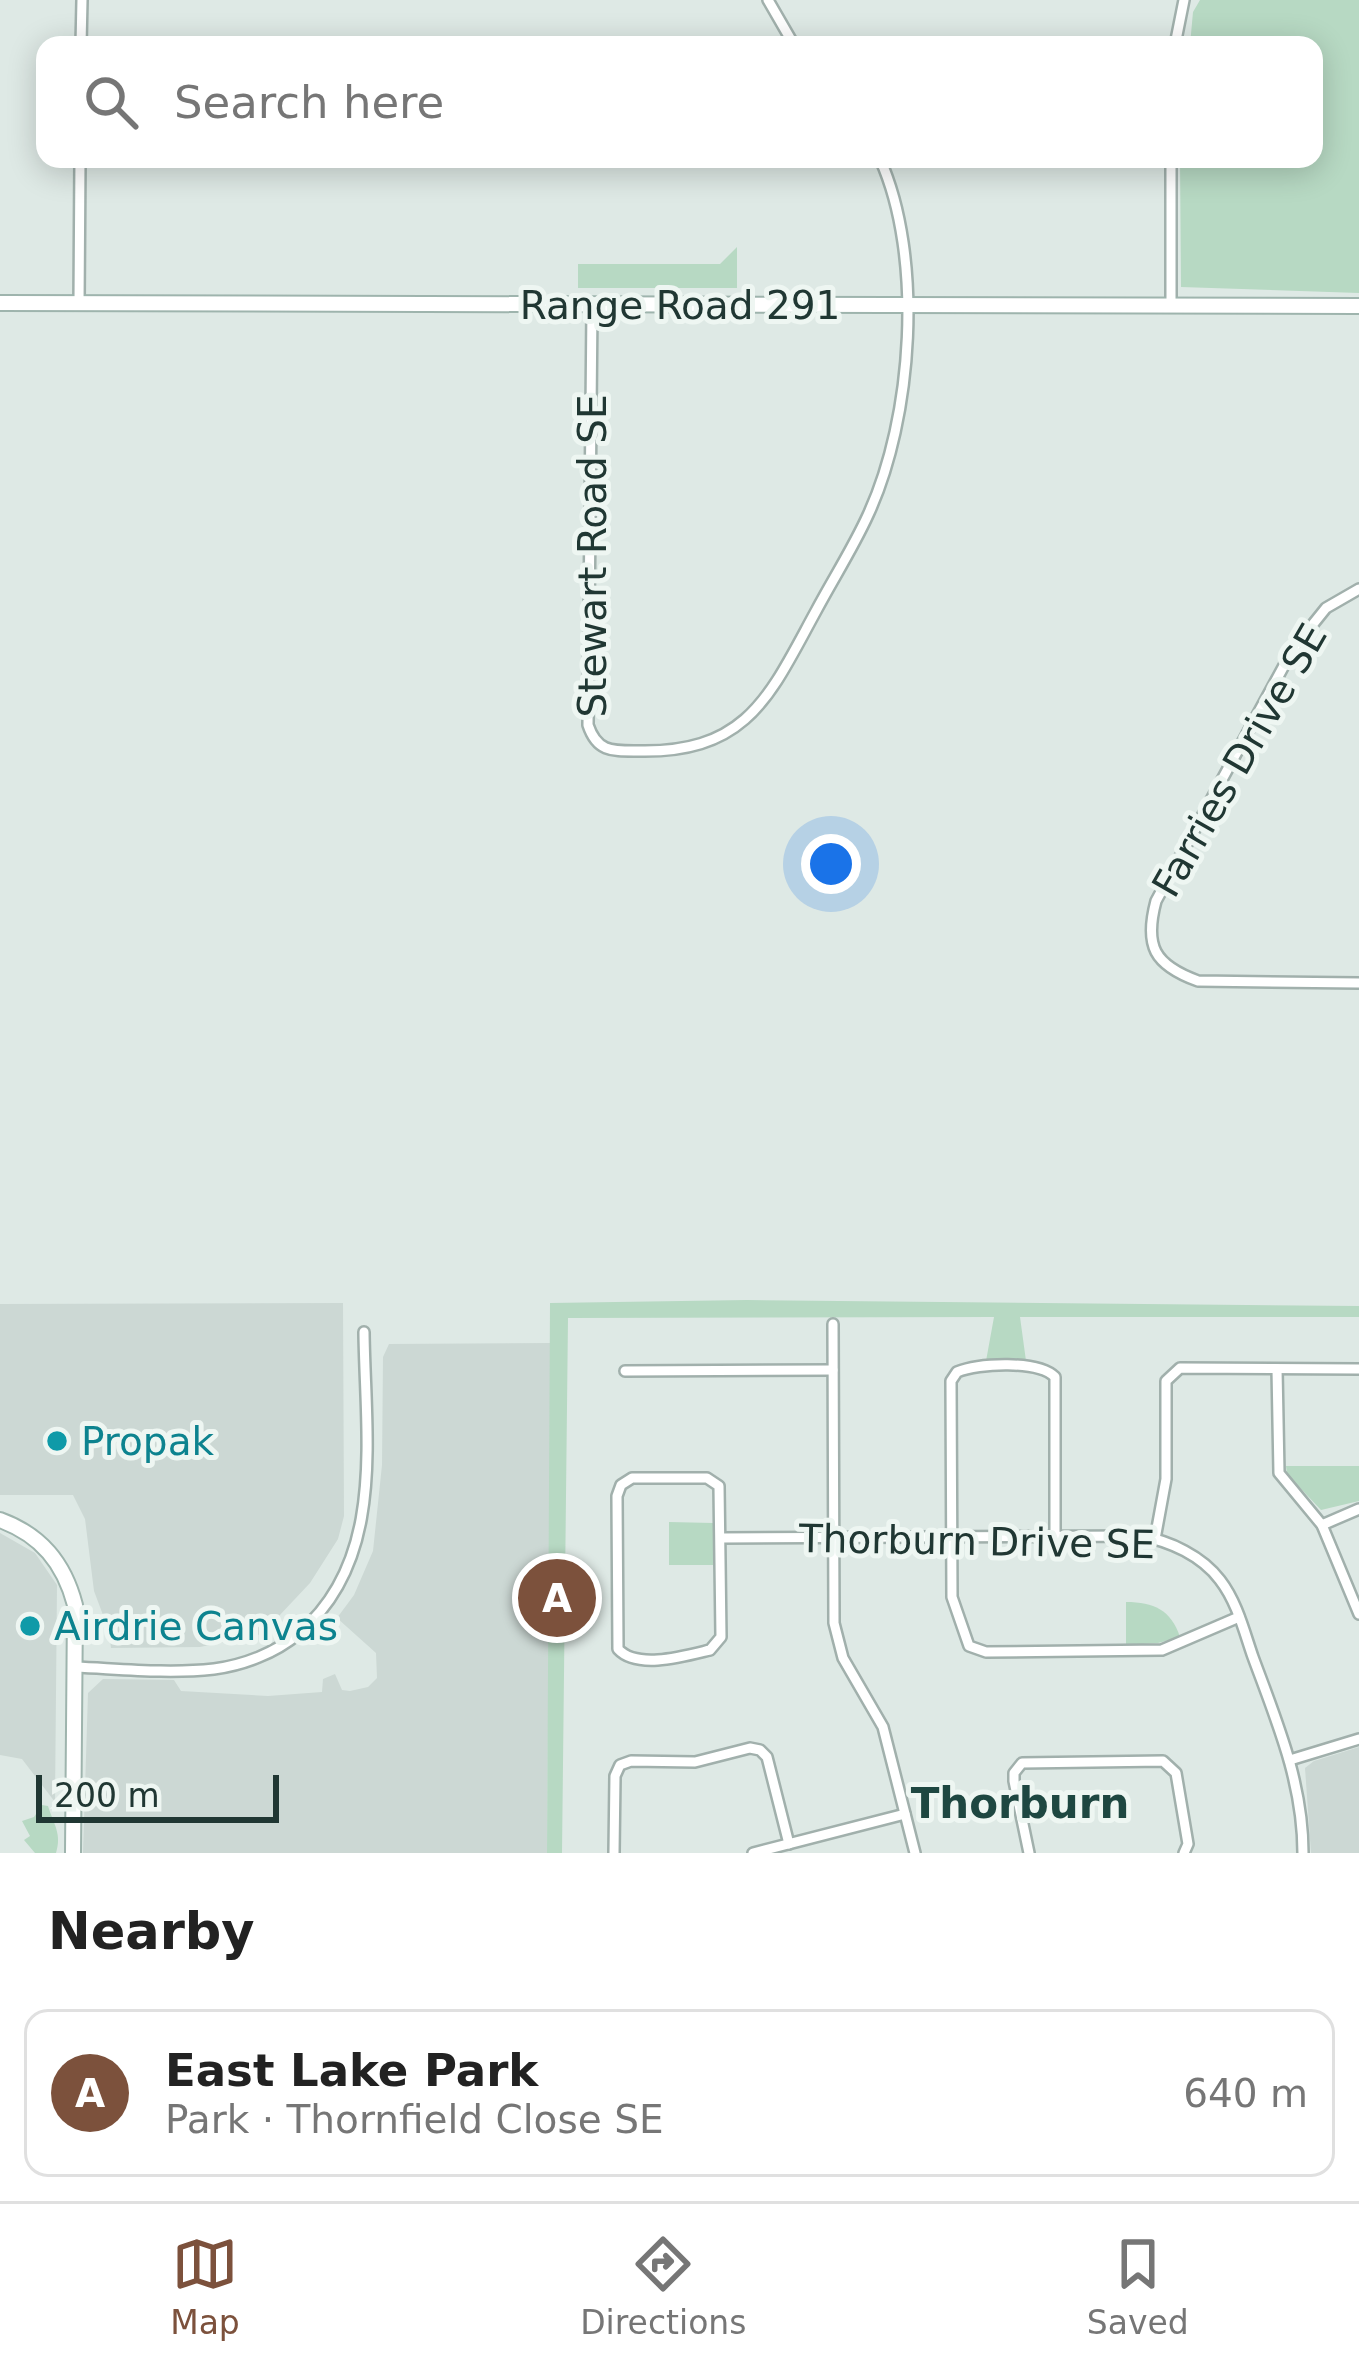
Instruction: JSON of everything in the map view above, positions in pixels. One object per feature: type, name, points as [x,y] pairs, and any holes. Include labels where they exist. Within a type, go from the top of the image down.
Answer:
[{"type":"street","points":[[81,36],[82,0]]},
{"type":"street","points":[[768,0],[789,36]]},
{"type":"street","points":[[1177,36],[1184,0]]},
{"type":"street","points":[[79,303],[80,168]]},
{"type":"street","points":[[883,168],[897,206],[906,304]]},
{"type":"street","points":[[1171,168],[1171,306]]},
{"type":"street","name":"Range Road 291","points":[[0,303],[1359,306]]},
{"type":"street","name":"Stewart Road SE","points":[[592,307],[588,725],[594,741],[605,751],[657,752],[710,740],[736,728],[767,698],[789,660],[869,513],[898,410],[906,304]]},
{"type":"street","name":"Farries Drive SE","points":[[1359,590],[1326,608],[1293,649],[1156,901],[1150,926],[1158,958],[1172,972],[1198,981],[1359,983]]},
{"type":"street","points":[[833,1324],[838,1640],[851,1674],[883,1727],[915,1853]]},
{"type":"street","points":[[76,1667],[187,1670],[243,1663],[286,1643],[327,1606],[344,1583],[364,1508],[364,1332]]},
{"type":"street","points":[[1055,1535],[1055,1378],[1042,1367],[957,1372],[951,1382],[951,1537],[955,1612],[966,1642],[978,1651],[1162,1650],[1239,1616]]},
{"type":"street","points":[[1155,1538],[1166,1479],[1168,1376],[1180,1369],[1359,1369]]},
{"type":"street","points":[[1277,1369],[1279,1473],[1322,1525],[1359,1614]]},
{"type":"street","points":[[626,1371],[833,1370]]},
{"type":"street","points":[[632,1478],[715,1482],[721,1492],[721,1538],[718,1644],[683,1656],[626,1657],[617,1642],[617,1496],[621,1485],[632,1478]]},
{"type":"street","points":[[1322,1525],[1359,1509]]},
{"type":"street","points":[[0,1520],[35,1538],[64,1573],[75,1604],[73,1853]]},
{"type":"street","name":"Thorburn Drive SE","points":[[721,1538],[1155,1538],[1185,1552],[1221,1581],[1239,1616],[1291,1760],[1301,1802],[1304,1853]]},
{"type":"street","points":[[1291,1760],[1359,1738]]},
{"type":"street","points":[[614,1853],[615,1776],[620,1765],[695,1762],[750,1748],[767,1757],[789,1844]]},
{"type":"street","points":[[1029,1853],[1014,1781],[1022,1762],[1162,1761],[1176,1773],[1188,1844],[1184,1853]]},
{"type":"street","points":[[753,1853],[905,1814]]},
{"type":"shaded area","points":[[343,1303],[344,1516],[338,1539],[310,1583],[262,1634],[200,1647],[111,1648],[94,1591],[85,1519],[73,1495],[0,1495],[0,1304]]},
{"type":"shaded area","points":[[551,1343],[547,1853],[83,1853],[88,1693],[103,1679],[174,1680],[181,1691],[268,1696],[322,1692],[323,1679],[335,1674],[342,1690],[350,1691],[368,1687],[377,1678],[376,1653],[337,1618],[354,1595],[373,1551],[382,1465],[383,1357],[389,1344]]},
{"type":"shaded area","points":[[0,1533],[35,1553],[57,1585],[55,1802],[22,1759],[0,1755]]},
{"type":"shaded area","points":[[1359,1747],[1359,1853],[1311,1853],[1305,1768]]},
{"type":"green space","points":[[1200,0],[1359,0],[1359,293],[1181,287],[1180,168],[1323,168],[1323,36],[1191,36],[1193,12]]},
{"type":"green space","points":[[737,247],[737,288],[578,288],[578,264],[720,264]]},
{"type":"green space","points":[[747,1300],[1359,1306],[1359,1317],[1020,1317],[1026,1361],[986,1361],[994,1317],[568,1318],[562,1853],[547,1853],[550,1303]]},
{"type":"green space","points":[[1286,1466],[1359,1466],[1359,1501],[1321,1510],[1287,1474]]},
{"type":"green space","points":[[669,1522],[713,1523],[713,1565],[669,1565]]},
{"type":"green space","points":[[1126,1602],[1160,1609],[1180,1637],[1126,1645]]},
{"type":"green space","points":[[42,1805],[48,1806],[56,1830],[56,1853],[35,1853],[24,1840],[30,1836],[22,1821],[34,1817]]},
{"type":"place","name":"Propak","points":[[57,1441]]},
{"type":"place","name":"East Lake Park","points":[[557,1598]]},
{"type":"place","name":"Airdrie Canvas","points":[[30,1626]]},
{"type":"district","name":"Thorburn","points":[[1020,1803]]}]
